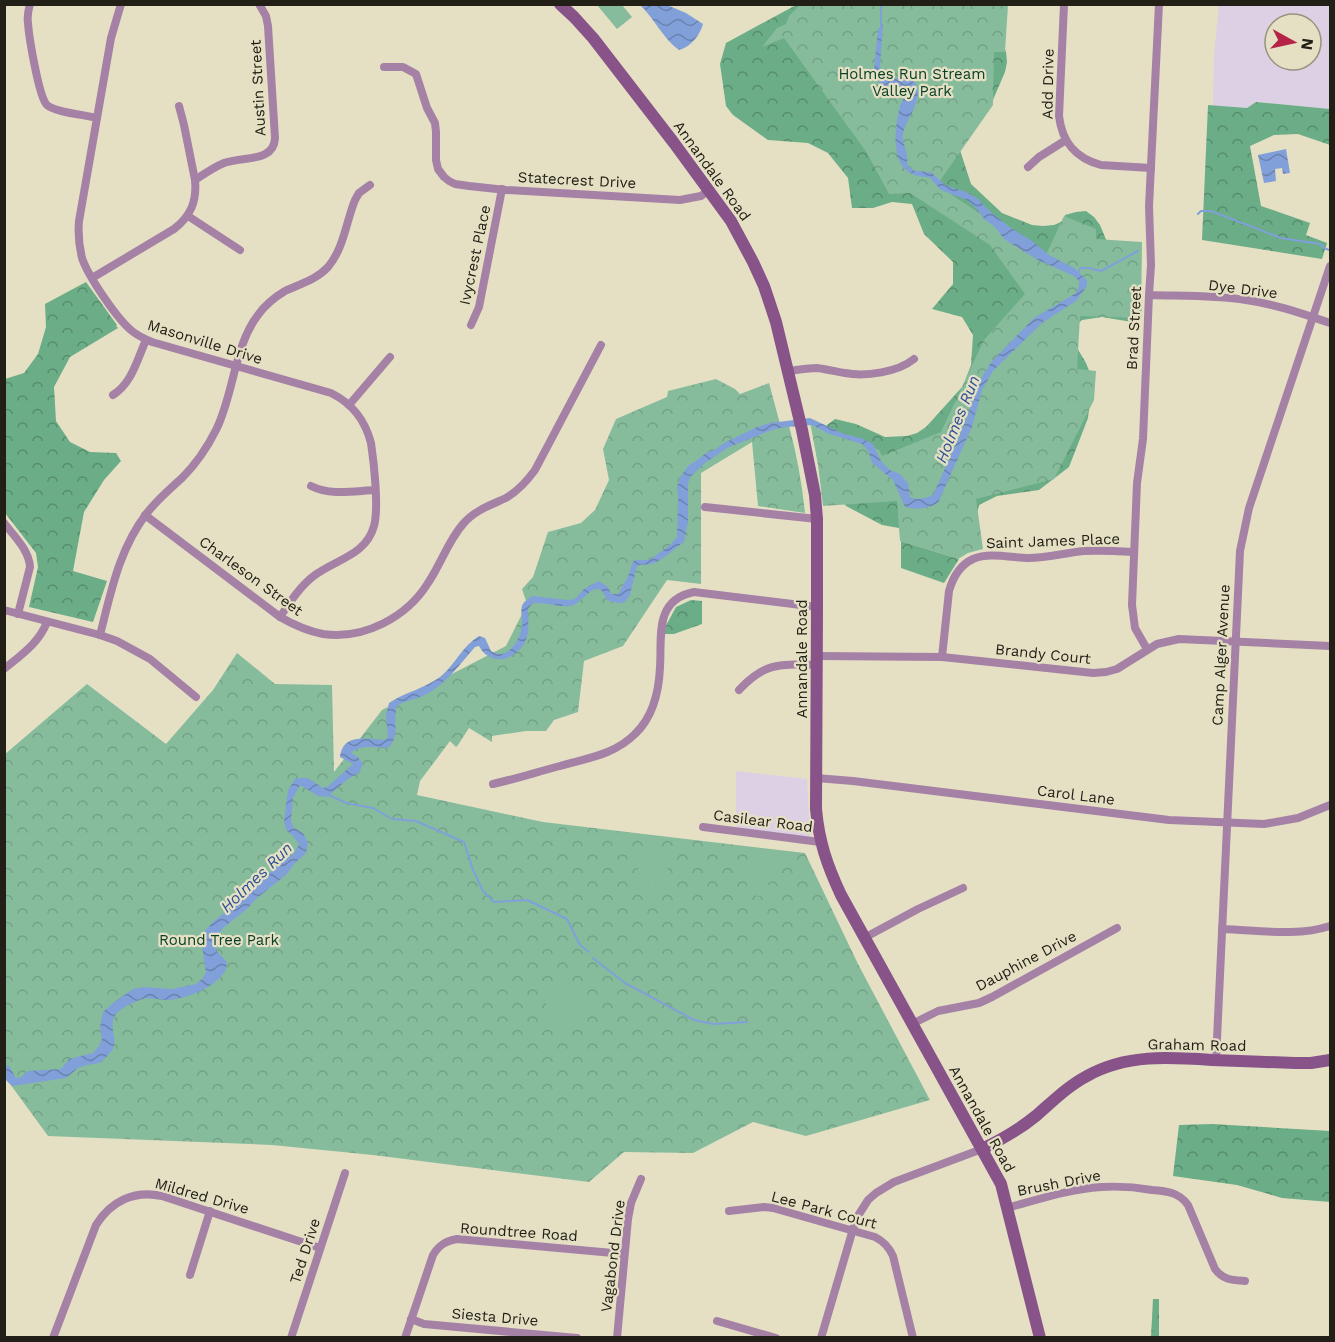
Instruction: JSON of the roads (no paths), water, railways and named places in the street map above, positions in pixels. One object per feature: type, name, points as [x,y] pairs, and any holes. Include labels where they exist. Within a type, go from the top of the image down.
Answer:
[{"type":"main road","name":"Annandale Road","points":[[560,4],[593,38],[732,221],[760,278],[776,321],[815,495],[817,519],[816,809],[820,842],[831,874],[864,938],[1000,1184],[1040,1338]]},
{"type":"main road","name":"Graham Road","points":[[982,1149],[1018,1130],[1075,1083],[1101,1069],[1125,1061],[1151,1057],[1295,1063],[1330,1060]]},
{"type":"street","points":[[30,4],[29,34],[44,103],[53,109],[97,118]]},
{"type":"street","name":"Masonville Drive","points":[[121,4],[111,36],[79,221],[78,233],[83,258],[92,278],[126,326],[146,340],[331,393],[358,413],[368,432],[373,454],[376,514],[375,524],[367,542],[353,555],[328,567],[304,584],[280,617]]},
{"type":"street","name":"Austin Street","points":[[195,180],[222,164],[265,155],[273,148],[275,138],[268,26],[266,16],[259,4]]},
{"type":"street","name":"Add Drive","points":[[1064,4],[1059,116],[1065,140],[1077,154],[1094,163],[1151,168]]},
{"type":"street","name":"Brad Street","points":[[1147,649],[1140,638],[1133,618],[1132,605],[1137,483],[1143,439],[1150,265],[1151,168],[1159,4]]},
{"type":"street","name":"Statecrest Drive","points":[[384,67],[403,67],[416,74],[427,108],[435,123],[438,169],[444,177],[455,184],[680,200],[701,196],[709,190]]},
{"type":"street","points":[[92,278],[174,229],[188,216],[195,199],[195,180],[178,106]]},
{"type":"street","points":[[1028,167],[1065,140]]},
{"type":"street","points":[[100,635],[122,557],[145,515],[190,469],[209,443],[224,412],[250,327],[265,306],[285,291],[320,275],[334,260],[355,200],[359,193],[370,185]]},
{"type":"street","name":"Ivycrest Place","points":[[471,325],[479,307],[502,189]]},
{"type":"street","points":[[188,216],[240,250]]},
{"type":"street","name":"Camp Alger Avenue","points":[[1216,1060],[1239,566],[1244,530],[1249,508],[1330,266]]},
{"type":"street","name":"Dye Drive","points":[[1149,295],[1224,297],[1246,300],[1273,305],[1330,323]]},
{"type":"street","points":[[113,395],[128,381],[146,340]]},
{"type":"street","name":"Charleson Street","points":[[145,515],[280,617],[307,630],[322,634],[350,634],[363,631],[386,622],[410,605],[428,584],[457,531],[464,523],[481,509],[511,495],[530,478],[601,345]]},
{"type":"street","points":[[350,405],[390,357]]},
{"type":"street","points":[[788,371],[819,368],[864,374],[894,370],[914,359]]},
{"type":"street","points":[[311,486],[331,492],[375,490]]},
{"type":"street","points":[[705,507],[817,519]]},
{"type":"street","points":[[4,523],[30,561],[18,614]]},
{"type":"street","name":"Saint James Place","points":[[942,657],[951,582],[968,562],[984,556],[1028,558],[1085,551],[1134,552]]},
{"type":"street","points":[[493,784],[606,754],[624,744],[638,732],[652,710],[657,690],[661,624],[666,609],[685,594],[694,592],[817,607]]},
{"type":"street","points":[[4,610],[117,641],[163,669],[196,697]]},
{"type":"street","points":[[4,669],[33,645],[47,622]]},
{"type":"street","name":"Brandy Court","points":[[739,690],[757,673],[767,668],[817,661],[942,657],[1093,674],[1117,669],[1157,644],[1179,639],[1330,646]]},
{"type":"street","name":"Carol Lane","points":[[816,778],[1169,820],[1246,824],[1281,822],[1330,805]]},
{"type":"street","name":"Casilear Road","points":[[703,827],[820,842]]},
{"type":"street","points":[[864,938],[963,888]]},
{"type":"street","points":[[1222,929],[1306,932],[1330,926]]},
{"type":"street","name":"Dauphine Drive","points":[[912,1024],[938,1011],[979,1003],[992,997],[1117,928]]},
{"type":"street","points":[[821,1338],[852,1230],[861,1209],[868,1200],[886,1186],[982,1149]]},
{"type":"street","name":"Ted Drive","points":[[291,1338],[345,1173]]},
{"type":"street","name":"Vagabond Drive","points":[[617,1338],[628,1219],[631,1203],[641,1179]]},
{"type":"street","name":"Brush Drive","points":[[1006,1208],[1099,1187],[1172,1192],[1185,1200],[1188,1205],[1219,1275],[1230,1280],[1245,1281]]},
{"type":"street","name":"Mildred Drive","points":[[53,1338],[96,1226],[108,1210],[126,1198],[145,1194],[162,1196],[321,1248]]},
{"type":"street","name":"Lee Park Court","points":[[729,1211],[773,1208],[875,1236],[887,1246],[891,1253],[913,1338]]},
{"type":"street","points":[[189,1275],[210,1211]]},
{"type":"street","name":"Roundtree Road","points":[[405,1338],[433,1255],[437,1248],[449,1241],[457,1239],[624,1254]]},
{"type":"street","name":"Siesta Drive","points":[[411,1319],[424,1324],[577,1338]]},
{"type":"street","points":[[717,1321],[776,1338]]},
{"type":"water","points":[[640,5],[667,5],[703,24],[702,28],[691,43],[679,50]]},
{"type":"water","points":[[883,24],[880,66],[884,78],[913,78],[918,90],[916,103],[903,134],[908,166],[915,171],[931,172],[945,185],[977,198],[1011,228],[1049,255],[1074,268],[1087,280],[1087,286],[1076,301],[1042,323],[993,371],[982,390],[972,427],[938,503],[922,508],[905,507],[893,480],[872,463],[868,451],[862,444],[827,433],[812,425],[775,429],[729,447],[705,463],[691,476],[688,483],[688,522],[684,542],[655,563],[637,566],[630,595],[624,603],[612,602],[606,599],[599,589],[594,589],[570,606],[532,604],[528,609],[527,638],[515,654],[496,659],[489,657],[479,646],[475,647],[453,673],[434,690],[397,706],[394,738],[388,748],[364,747],[351,753],[363,764],[359,773],[327,797],[318,796],[300,785],[293,798],[291,821],[294,828],[303,833],[308,843],[306,853],[286,875],[223,928],[216,939],[216,950],[227,962],[221,977],[208,987],[184,997],[169,1000],[145,999],[122,1009],[113,1021],[113,1049],[100,1063],[78,1068],[66,1078],[12,1086],[5,1079],[4,1065],[9,1066],[16,1078],[28,1071],[61,1069],[69,1059],[93,1053],[102,1039],[100,1027],[103,1012],[133,989],[144,987],[172,989],[196,984],[202,979],[206,972],[202,946],[204,932],[247,891],[294,853],[299,844],[286,829],[284,821],[288,790],[296,778],[308,778],[323,788],[327,787],[353,764],[340,757],[346,744],[356,739],[384,740],[388,737],[386,715],[389,703],[440,677],[479,636],[485,638],[491,651],[500,654],[508,651],[515,644],[521,630],[523,605],[532,596],[575,599],[584,589],[599,581],[608,587],[611,594],[618,594],[628,577],[633,561],[651,559],[677,537],[677,487],[680,477],[689,465],[706,453],[757,427],[810,418],[844,434],[873,444],[881,461],[890,470],[900,474],[908,483],[910,497],[919,499],[933,495],[983,375],[992,361],[1034,318],[1076,293],[1079,281],[1074,276],[1038,260],[1004,239],[967,200],[941,190],[929,177],[916,176],[901,164],[897,154],[896,132],[905,87],[885,86],[879,82],[874,69],[878,29]]},
{"type":"water","points":[[1286,149],[1290,173],[1283,174],[1282,168],[1275,169],[1276,181],[1264,183],[1258,155]]},
{"type":"waterway","name":"Holmes Run","points":[[881,4],[881,29]]},
{"type":"waterway","points":[[1198,214],[1201,211],[1211,211],[1281,238],[1320,244],[1329,250]]},
{"type":"waterway","points":[[1079,272],[1080,268],[1101,271],[1138,251]]},
{"type":"waterway","points":[[329,795],[346,803],[373,808],[392,819],[416,821],[464,842],[483,891],[494,902],[527,900],[567,919],[580,945],[589,952]]},
{"type":"waterway","points":[[593,958],[625,983],[694,1020],[713,1024],[747,1022]]},
{"type":"park label","name":"Holmes Run Stream Valley Park","points":[[912,82]]},
{"type":"park label","name":"Round Tree Park","points":[[219,940]]}]
